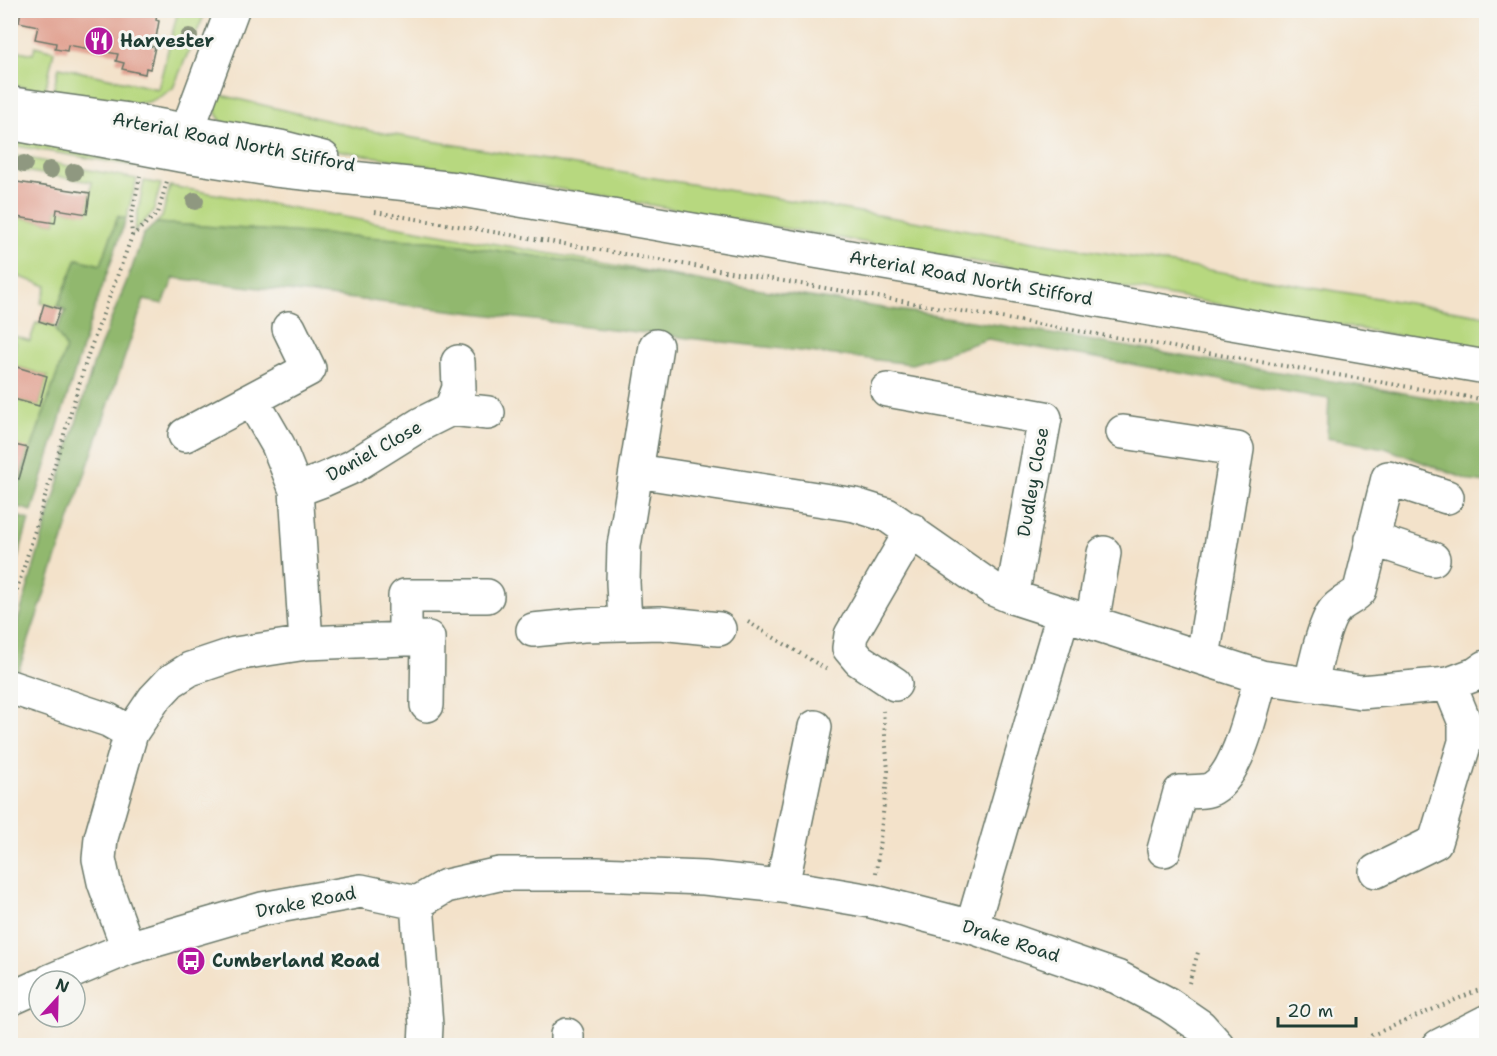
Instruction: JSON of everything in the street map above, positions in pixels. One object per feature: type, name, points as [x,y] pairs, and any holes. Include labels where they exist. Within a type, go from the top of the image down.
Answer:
[{"type":"street","points":[[187,131],[232,10]]},
{"type":"street","name":"Arterial Road North Stifford","points":[[10,104],[111,117],[280,147],[456,189],[1486,367]]},
{"type":"street","name":"Arterial Road North Stifford","points":[[10,123],[180,155],[275,170],[456,189]]},
{"type":"street","points":[[186,435],[292,376],[309,369],[289,328]]},
{"type":"street","points":[[625,624],[624,546],[656,346]]},
{"type":"street","points":[[458,362],[459,388],[451,409],[488,413]]},
{"type":"street","name":"Dudley Close","points":[[887,390],[1045,418],[1012,597]]},
{"type":"street","points":[[252,400],[278,445],[296,490],[306,644]]},
{"type":"street","name":"Daniel Close","points":[[296,490],[352,467],[421,424],[451,409]]},
{"type":"street","points":[[1123,432],[1237,449],[1203,657]]},
{"type":"street","points":[[637,471],[855,505],[886,514],[912,530],[993,589],[1077,619],[1261,677],[1361,693],[1449,684],[1476,674],[1486,667]]},
{"type":"street","points":[[1311,686],[1317,657],[1333,612],[1360,590],[1388,478],[1447,497]]},
{"type":"street","points":[[895,684],[859,660],[849,648],[850,635],[912,530]]},
{"type":"street","points":[[1372,539],[1433,558]]},
{"type":"street","points":[[972,927],[1077,619],[1104,553]]},
{"type":"street","points":[[405,639],[405,596],[488,596]]},
{"type":"street","points":[[533,630],[583,625],[660,623],[719,629]]},
{"type":"street","points":[[128,948],[104,882],[99,859],[101,838],[131,733],[154,699],[171,681],[190,669],[235,654],[306,644],[428,638],[427,705]]},
{"type":"street","points":[[1164,850],[1180,792],[1212,789],[1224,777],[1238,755],[1261,677]]},
{"type":"street","points":[[1376,871],[1442,851],[1458,765],[1465,742],[1465,723],[1449,684]]},
{"type":"street","points":[[10,687],[108,720],[131,733]]},
{"type":"street","points":[[782,886],[815,727]]},
{"type":"street","name":"Drake Road","points":[[78,969],[128,948],[262,909],[361,891],[417,903],[446,886],[499,874],[597,874],[704,878],[782,886],[871,902],[972,927],[1118,977],[1168,1004],[1200,1026],[1218,1046]]},
{"type":"street","points":[[417,903],[425,1046]]},
{"type":"street","points":[[10,999],[27,991]]},
{"type":"street","points":[[1439,1046],[1486,1022]]},
{"type":"path","points":[[10,613],[88,355],[132,236],[131,219],[141,172]]},
{"type":"path","points":[[132,236],[158,213],[168,178],[161,176]]},
{"type":"path","points":[[368,211],[1486,400]]},
{"type":"path","points":[[1187,987],[1199,949]]},
{"type":"path","points":[[1365,1046],[1372,1035],[1486,987]]},
{"type":"green space","points":[[178,11],[206,11],[173,88],[164,94],[148,102],[127,103],[53,91],[59,67],[158,89]]},
{"type":"green space","points":[[35,46],[54,51],[45,91],[11,85],[11,49],[33,54]]},
{"type":"green space","points":[[217,94],[371,131],[1486,316],[1486,351],[251,135],[220,120],[215,107]]},
{"type":"green space","points":[[10,132],[150,155],[147,168],[11,145]]},
{"type":"green space","points":[[11,155],[137,179],[126,219],[118,217],[101,265],[77,259],[57,308],[41,303],[47,286],[11,274],[10,216],[55,223],[57,209],[87,213],[92,182],[11,169]]},
{"type":"green space","points":[[144,181],[161,184],[153,212],[134,232]]},
{"type":"green space","points":[[170,186],[704,281],[440,242],[156,223],[162,217]]},
{"type":"green space","points":[[118,216],[126,219],[89,325],[32,511],[12,505],[66,348],[56,331],[66,311],[58,306],[77,259],[101,265]]},
{"type":"green space","points":[[156,223],[440,242],[998,325],[1486,407],[1486,483],[1471,481],[1385,448],[1327,438],[1329,399],[988,339],[912,364],[174,278],[163,304],[144,300],[18,672],[11,670],[10,648],[94,362],[143,235]]},
{"type":"green space","points":[[40,322],[54,326],[66,348],[12,505],[10,477],[19,479],[28,449],[11,444],[11,398],[39,406],[47,376],[11,365],[16,342],[11,340],[11,335],[30,341],[36,323],[40,324]]},
{"type":"green space","points":[[10,514],[29,520],[11,581]]},
{"type":"building","name":"Harvester","points":[[21,10],[161,10],[161,13],[157,12],[156,20],[159,21],[156,38],[152,37],[150,46],[155,47],[150,69],[146,68],[145,74],[122,69],[124,63],[116,61],[118,54],[68,45],[67,51],[55,49],[56,43],[35,39],[38,26],[19,22]]},
{"type":"building","points":[[10,181],[90,193],[87,214],[57,209],[55,223],[10,216]]},
{"type":"building","points":[[44,304],[60,309],[54,326],[39,321]]},
{"type":"building","points":[[10,365],[47,376],[39,406],[10,398]]},
{"type":"building","points":[[10,444],[28,448],[19,479],[10,477]]},
{"type":"place","name":"Harvester","points":[[99,41]]},
{"type":"place","name":"Cumberland Road","points":[[191,961]]}]
